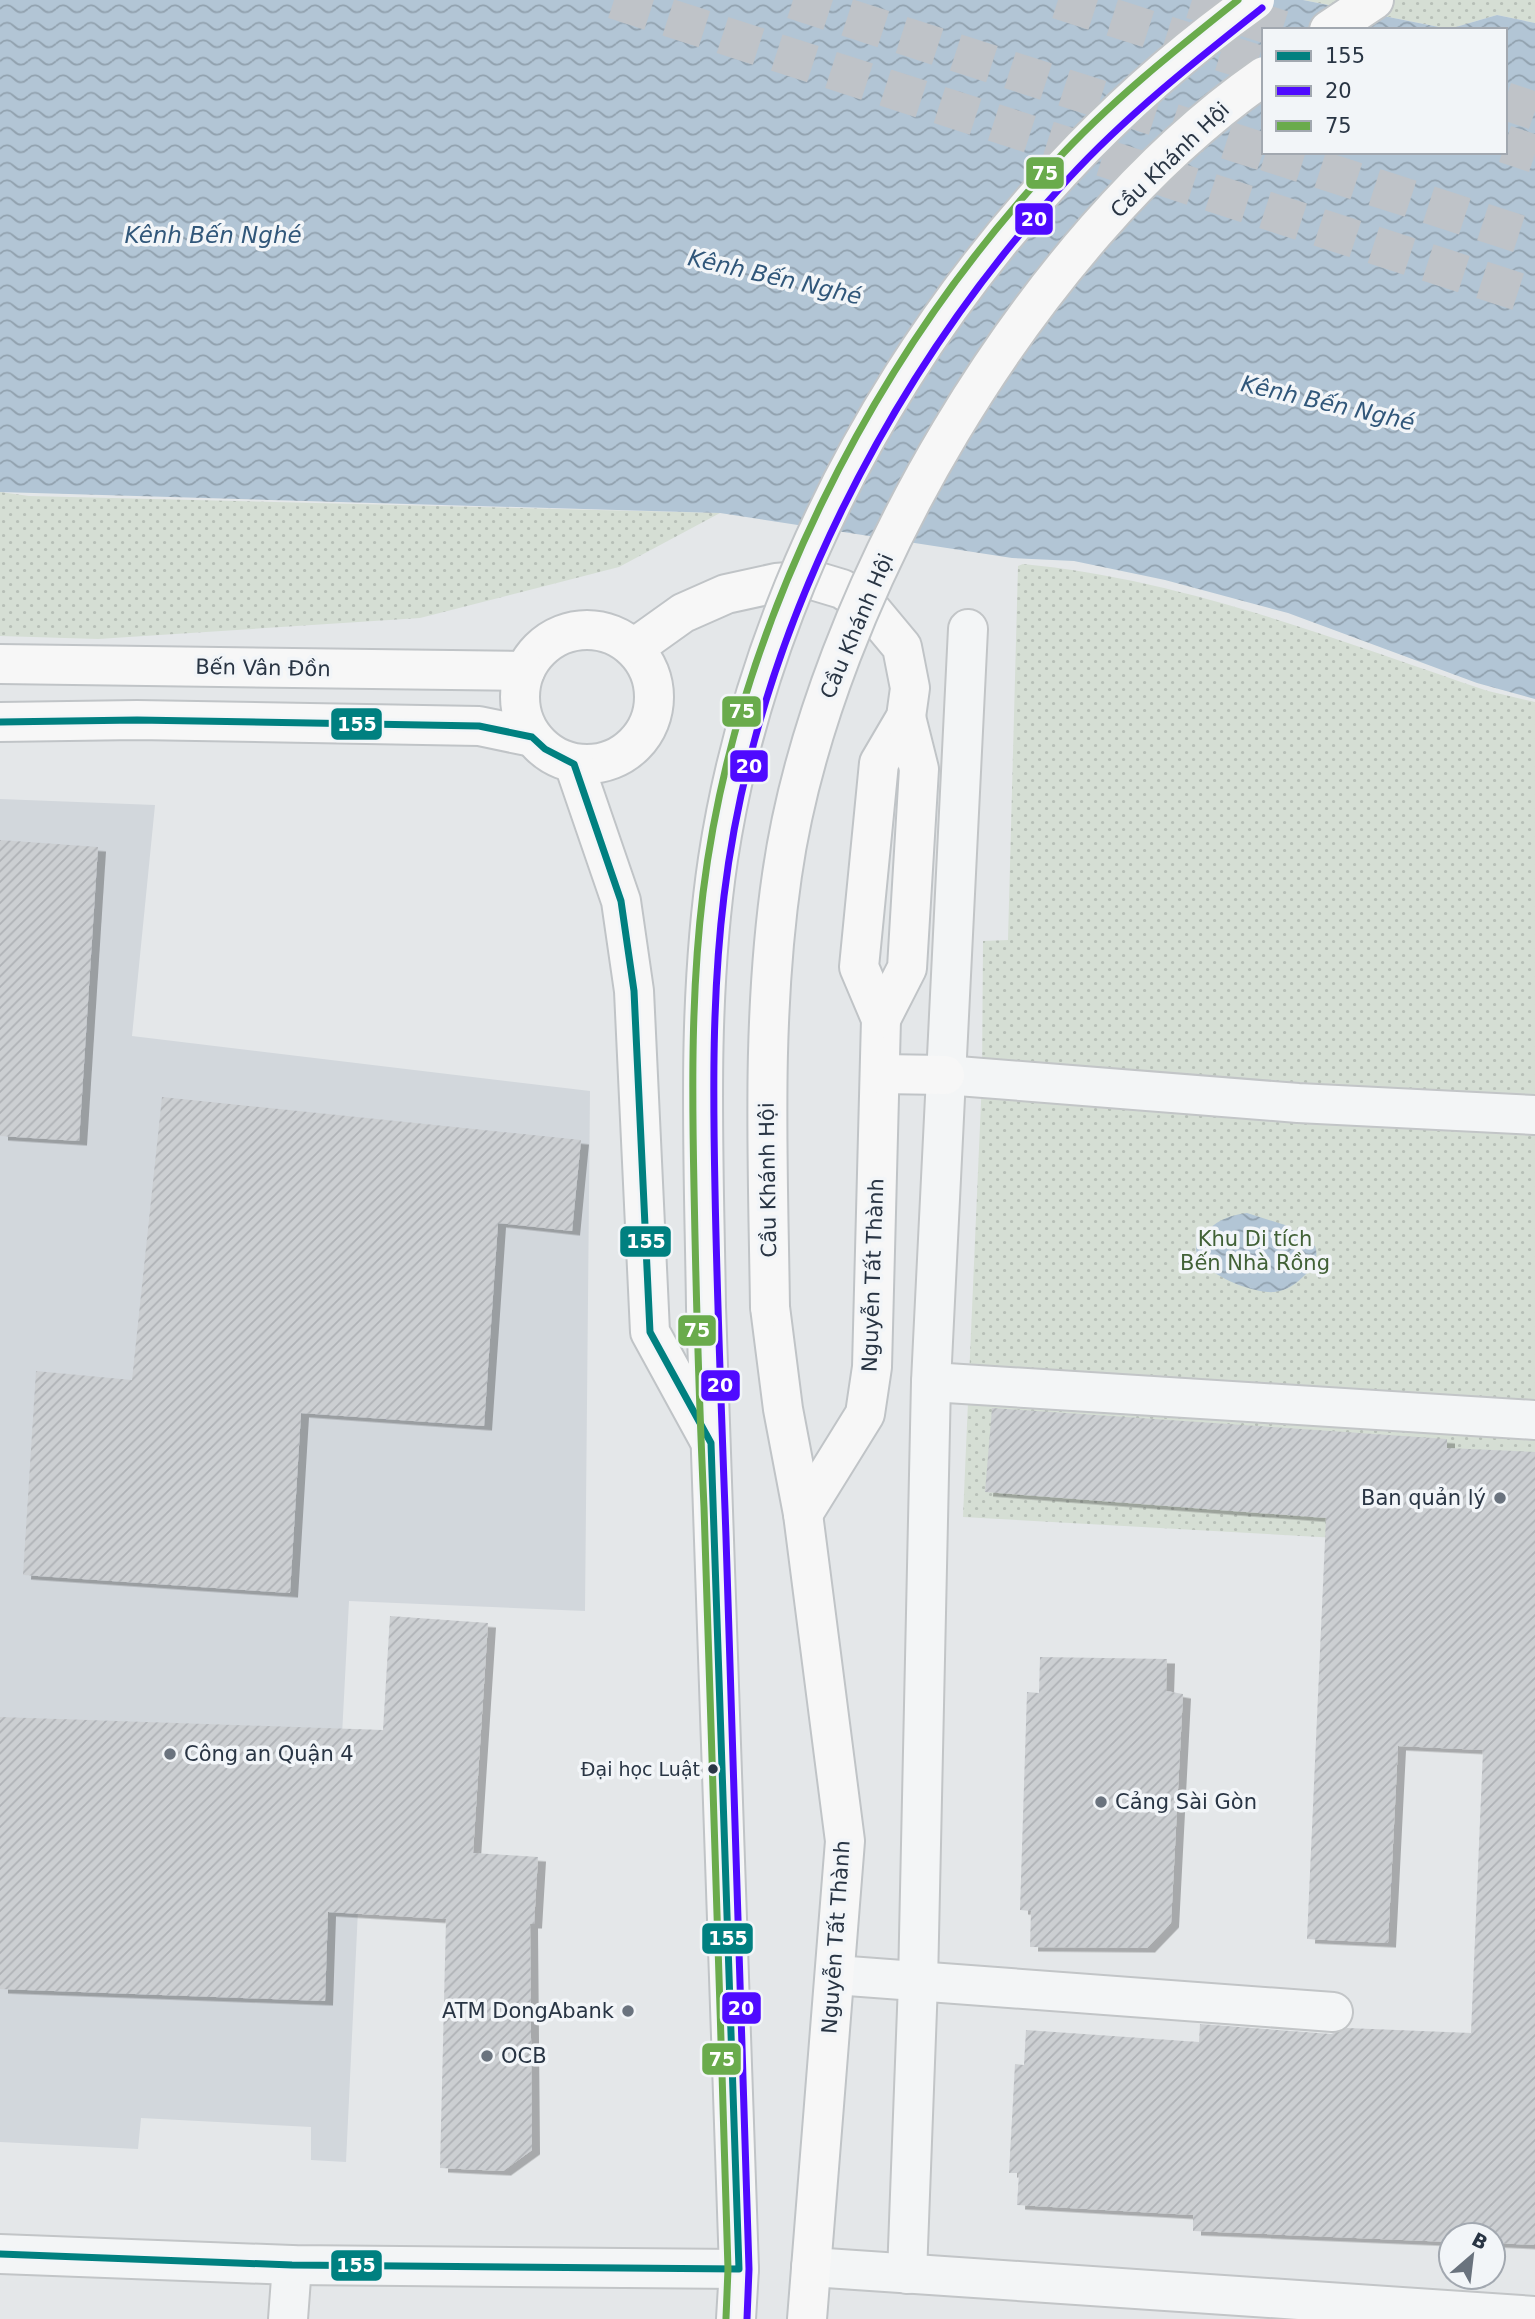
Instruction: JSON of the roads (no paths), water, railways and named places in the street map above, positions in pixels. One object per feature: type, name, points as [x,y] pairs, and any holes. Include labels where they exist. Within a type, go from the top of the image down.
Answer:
[{"type":"main road","points":[[736,2319],[739,2269],[706,1307],[703,1045],[709,944],[719,858],[733,787],[784,613],[823,523],[906,372],[1010,229],[1070,159],[1134,97],[1204,37],[1255,0]]},
{"type":"main road","points":[[1332,28],[1374,0]]},
{"type":"main road","name":"Cầu Khánh Hội","points":[[770,1307],[766,1063],[773,949],[782,872],[798,796],[821,714],[851,633],[923,479],[1010,338],[1070,261],[1139,186],[1184,141],[1262,78]]},
{"type":"main road","name":"Nguyễn Tất Thành","points":[[634,648],[683,613],[726,594],[776,583],[812,580],[842,589],[867,605],[902,647],[910,688],[906,716],[919,769],[907,968],[881,1018],[872,1367],[865,1413],[803,1514]]},
{"type":"main road","points":[[587,630],[612,635],[634,648],[650,674],[655,702],[645,733],[632,748],[608,762],[574,764],[545,749],[533,737],[522,716],[520,688],[533,656],[551,640],[564,634],[587,630]]},
{"type":"main road","name":"Bến Vân Đồn","points":[[0,664],[525,671]]},
{"type":"main road","points":[[0,722],[137,720],[479,726],[533,737]]},
{"type":"main road","points":[[574,764],[621,901],[634,991],[650,1332],[711,1443]]},
{"type":"main road","points":[[880,1074],[945,1075]]},
{"type":"main road","name":"Nguyễn Tất Thành","points":[[770,1307],[783,1409],[803,1514],[845,1841],[807,2319]]},
{"type":"street","points":[[907,2274],[918,1983],[931,1382],[968,629]]},
{"type":"street","points":[[945,1075],[1297,1103],[1535,1115]]},
{"type":"street","points":[[931,1382],[1535,1420]]},
{"type":"street","points":[[835,1975],[1333,2012]]},
{"type":"street","points":[[0,2254],[292,2265],[739,2269]]},
{"type":"street","points":[[288,2319],[292,2265]]},
{"type":"street","points":[[811,2267],[1535,2316]]},
{"type":"water","name":"Kênh Bến Nghé","points":[[0,0],[1303,0],[1444,28],[1262,28],[1262,154],[1507,154],[1507,28],[1452,28],[1497,15],[1535,23],[1535,699],[1477,683],[1288,613],[1165,580],[1074,561],[1012,558],[720,513],[0,492]]},
{"type":"water","points":[[1247,1213],[1285,1225],[1315,1246],[1316,1258],[1313,1265],[1292,1286],[1265,1292],[1240,1285],[1215,1273],[1198,1256],[1196,1244],[1204,1233],[1221,1220]]},
{"type":"tunnel","points":[[614,0],[1535,297]]},
{"type":"tunnel","points":[[793,0],[1262,151]]},
{"type":"tunnel","points":[[1058,0],[1262,65]]},
{"type":"tunnel","points":[[1192,0],[1278,28]]},
{"type":"tunnel","points":[[1507,102],[1535,111]]},
{"type":"tunnel","points":[[1507,145],[1535,154]]},
{"type":"tunnel","points":[[1272,154],[1535,239]]},
{"type":"place","name":"Ban quản lý","points":[[1500,1498]]},
{"type":"place","name":"Công an Quận 4","points":[[170,1754]]},
{"type":"place","name":"Đại học Luật","points":[[713,1769]]},
{"type":"place","name":"Cảng Sài Gòn","points":[[1101,1802]]},
{"type":"place","name":"ATM DongAbank","points":[[628,2011]]},
{"type":"place","name":"OCB","points":[[487,2056]]},
{"type":"park label","name":"Khu Di tích Bến Nhà Rồng","points":[[1255,1251]]}]
